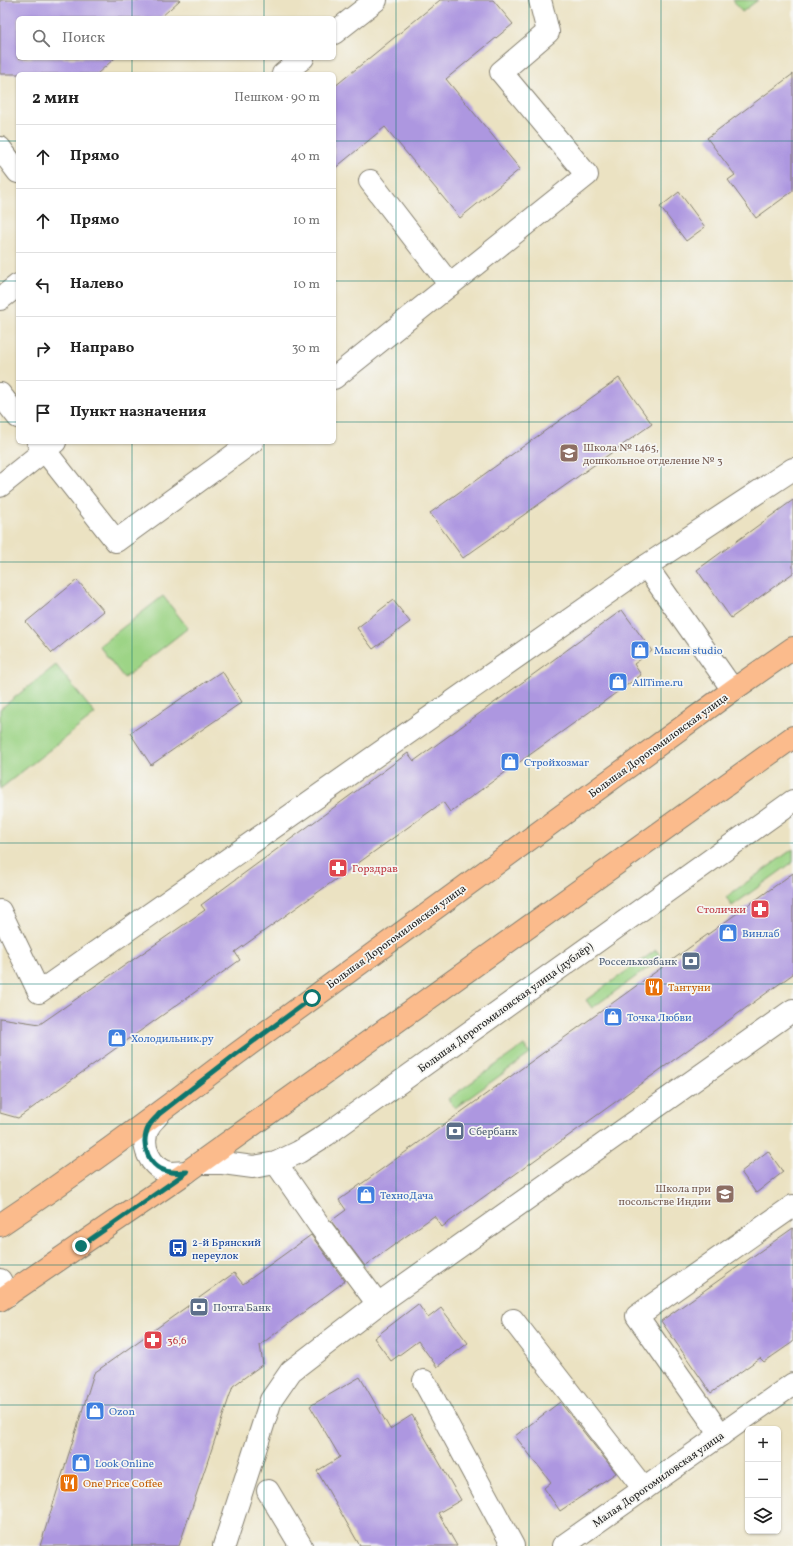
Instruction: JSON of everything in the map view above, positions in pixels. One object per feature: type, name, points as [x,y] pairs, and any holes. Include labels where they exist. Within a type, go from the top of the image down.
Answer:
[{"type":"main road","name":"Большая Дорогомиловская улица","points":[[0,1225],[47,1194],[159,1114],[235,1055],[733,690],[793,648]]},
{"type":"main road","points":[[3,1291],[194,1168],[793,737]]},
{"type":"street","points":[[336,31],[376,0]]},
{"type":"street","points":[[336,376],[587,175],[501,72],[548,32],[540,0]]},
{"type":"street","points":[[286,72],[300,60]]},
{"type":"street","points":[[0,148],[16,169]]},
{"type":"street","points":[[370,181],[450,285]]},
{"type":"street","points":[[0,299],[16,287]]},
{"type":"street","points":[[0,394],[16,414]]},
{"type":"street","points":[[0,486],[46,445],[116,541],[249,444]]},
{"type":"street","points":[[0,911],[39,992],[646,566],[793,469]]},
{"type":"street","points":[[646,566],[733,690]]},
{"type":"street","name":"Большая Дорогомиловская улица (дублёр)","points":[[159,1114],[149,1125],[145,1137],[145,1149],[150,1160],[159,1168],[171,1172],[223,1163],[253,1167],[276,1163],[299,1152],[326,1135],[793,801]]},
{"type":"street","points":[[224,1546],[271,1400],[291,1371],[378,1304],[793,1010]]},
{"type":"street","points":[[276,1163],[319,1225],[378,1304]]},
{"type":"street","points":[[721,1435],[637,1316],[793,1206]]},
{"type":"street","points":[[513,1320],[644,1489]]},
{"type":"street","points":[[424,1382],[513,1546]]},
{"type":"street","name":"Малая Дорогомиловская улица","points":[[563,1546],[793,1384]]},
{"type":"street","points":[[268,1491],[301,1546]]},
{"type":"green space","points":[[733,0],[758,0],[742,12]]},
{"type":"green space","points":[[163,596],[188,628],[124,678],[99,646]]},
{"type":"green space","points":[[56,665],[95,714],[0,789],[0,709]]},
{"type":"green space","points":[[793,849],[793,862],[732,906],[726,897]]},
{"type":"green space","points":[[656,950],[662,958],[592,1008],[586,1000]]},
{"type":"green space","points":[[524,1045],[530,1054],[455,1108],[448,1099]]},
{"type":"building","points":[[0,0],[180,0],[162,16],[16,16],[16,60],[113,60],[99,72],[16,72],[16,74],[0,74]]},
{"type":"building","points":[[440,0],[493,0],[513,24],[446,79],[520,169],[460,218],[385,127],[336,167],[336,85]]},
{"type":"building","points":[[793,74],[793,191],[756,218],[728,180],[735,175],[707,138]]},
{"type":"building","points":[[679,192],[705,227],[686,241],[660,207]]},
{"type":"building","points":[[619,378],[652,424],[463,558],[430,513]]},
{"type":"building","points":[[793,500],[793,573],[731,618],[697,570]]},
{"type":"building","points":[[77,580],[104,611],[52,653],[26,622]]},
{"type":"building","points":[[393,600],[410,622],[373,649],[357,628]]},
{"type":"building","points":[[622,610],[652,651],[634,664],[641,675],[450,812],[443,802],[235,952],[240,960],[18,1118],[0,1113],[0,1018],[40,1024],[205,910],[201,905],[408,753],[414,761]]},
{"type":"building","points":[[222,671],[242,702],[151,765],[130,733]]},
{"type":"building","points":[[793,873],[793,974],[442,1227],[434,1216],[365,1266],[331,1221],[346,1210],[339,1200]]},
{"type":"building","points":[[768,1151],[783,1172],[756,1193],[741,1172]]},
{"type":"building","points":[[793,1228],[793,1342],[764,1362],[760,1358],[711,1393],[661,1321]]},
{"type":"building","points":[[311,1235],[345,1281],[260,1345],[263,1364],[233,1386],[179,1546],[40,1546],[94,1373],[234,1273],[243,1284]]},
{"type":"building","points":[[418,1304],[428,1318],[441,1308],[468,1343],[437,1367],[418,1341],[391,1361],[374,1338]]},
{"type":"building","points":[[360,1377],[390,1429],[412,1415],[461,1500],[438,1513],[457,1546],[360,1546],[317,1471],[340,1457],[310,1406]]},
{"type":"building","points":[[560,1402],[616,1473],[560,1511],[544,1488],[551,1482],[515,1436]]},
{"type":"place","name":"Школа № 1465, дошкольное отделение № 3","points":[[569,453]]},
{"type":"place","name":"Мысин studio","points":[[640,650]]},
{"type":"place","name":"AllTime.ru","points":[[618,682]]},
{"type":"place","name":"Стройхозмаг","points":[[510,762]]},
{"type":"place","name":"Горздрав","points":[[338,868]]},
{"type":"place","name":"Столички","points":[[760,909]]},
{"type":"place","name":"Винлаб","points":[[728,933]]},
{"type":"place","name":"Россельхозбанк","points":[[691,961]]},
{"type":"place","name":"Тантуни","points":[[654,987]]},
{"type":"place","name":"Точка Любви","points":[[613,1017]]},
{"type":"place","name":"Холодильник.ру","points":[[117,1038]]},
{"type":"place","name":"Сбербанк","points":[[455,1131]]},
{"type":"place","name":"Школа при посольстве Индии","points":[[725,1194]]},
{"type":"place","name":"ТехноДача","points":[[366,1195]]},
{"type":"place","name":"2-й Брянский переулок","points":[[178,1248]]},
{"type":"place","name":"Почта Банк","points":[[199,1307]]},
{"type":"place","name":"36,6","points":[[153,1340]]},
{"type":"place","name":"Ozon","points":[[95,1411]]},
{"type":"place","name":"Look Online","points":[[81,1463]]},
{"type":"place","name":"One Price Coffee","points":[[69,1483]]},
{"type":"route","points":[[81,1246],[187,1172],[171,1172],[159,1168],[150,1160],[145,1149],[145,1137],[149,1125],[159,1114],[312,998]]}]
